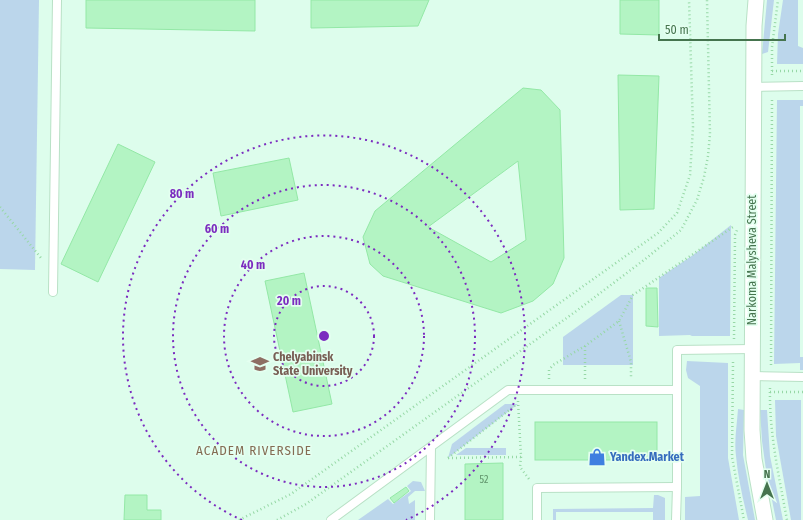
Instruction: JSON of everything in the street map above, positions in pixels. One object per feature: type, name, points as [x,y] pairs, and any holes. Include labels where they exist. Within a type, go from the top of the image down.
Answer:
[{"type":"street","name":"Narkoma Malysheva Street","points":[[756,0],[753,87],[752,376],[754,459],[765,520]]},
{"type":"lane","points":[[53,292],[57,0]]},
{"type":"lane","points":[[753,87],[803,86]]},
{"type":"lane","points":[[676,520],[677,350],[752,349]]},
{"type":"lane","points":[[752,376],[803,377]]},
{"type":"lane","points":[[331,520],[508,390],[677,390]]},
{"type":"lane","points":[[430,520],[431,447]]},
{"type":"lane","points":[[537,520],[537,488],[677,487]]},
{"type":"path","points":[[239,520],[291,494],[658,232],[677,213],[690,175],[692,152],[693,127],[689,0]]},
{"type":"path","points":[[277,520],[306,504],[575,312],[681,230],[697,200],[704,177],[708,156],[710,134],[707,0]]},
{"type":"path","points":[[778,0],[772,47],[770,392],[773,448],[787,520]]},
{"type":"path","points":[[772,71],[803,71]]},
{"type":"path","points":[[0,207],[53,272]]},
{"type":"path","points":[[549,390],[549,370],[553,365],[585,346],[619,321],[633,295],[733,227]]},
{"type":"path","points":[[619,321],[631,362],[631,390]]},
{"type":"path","points":[[585,346],[585,390]]},
{"type":"path","points":[[518,390],[521,457],[520,467],[537,488]]},
{"type":"path","points":[[770,392],[803,392]]},
{"type":"path","points":[[518,404],[448,458],[521,457]]},
{"type":"shaded area","points":[[0,0],[39,0],[35,270],[0,269]]},
{"type":"shaded area","points":[[767,0],[774,0],[768,52],[762,54]]},
{"type":"shaded area","points":[[783,0],[798,0],[798,46],[803,48],[803,64],[777,64],[778,34]]},
{"type":"shaded area","points":[[777,100],[803,100],[803,106],[800,106],[800,357],[803,357],[803,370],[800,370],[800,363],[774,364]]},
{"type":"shaded area","points":[[731,225],[730,336],[659,336],[659,278],[693,255]]},
{"type":"shaded area","points":[[621,295],[633,295],[633,365],[563,365],[563,337]]},
{"type":"shaded area","points":[[687,361],[728,363],[728,458],[739,520],[685,520],[685,497],[700,496],[700,386],[688,378],[686,370]]},
{"type":"shaded area","points":[[775,400],[801,400],[801,520],[791,520],[776,436]]},
{"type":"shaded area","points":[[505,404],[518,404],[448,458],[452,444]]},
{"type":"shaded area","points":[[738,409],[744,410],[743,455],[755,520],[748,520],[738,472],[735,444]]},
{"type":"shaded area","points":[[760,410],[767,410],[770,456],[783,520],[776,520],[766,470]]},
{"type":"shaded area","points":[[466,448],[506,448],[506,455],[456,455]]},
{"type":"shaded area","points":[[413,481],[421,482],[425,491],[415,491],[408,497],[409,504],[415,500],[415,520],[358,520],[388,499],[393,504],[411,491],[407,486]]},
{"type":"shaded area","points":[[654,495],[665,498],[665,520],[653,520],[653,512],[556,512],[556,520],[553,520],[553,509],[653,508]]},
{"type":"building","points":[[86,0],[255,0],[255,31],[86,28]]},
{"type":"building","points":[[311,0],[429,0],[418,26],[311,28]]},
{"type":"building","points":[[620,0],[659,0],[659,35],[620,34]]},
{"type":"building","points":[[618,75],[659,76],[654,209],[620,210]]},
{"type":"building","points":[[523,88],[541,90],[560,110],[564,258],[553,284],[533,301],[501,313],[383,276],[370,264],[363,237],[375,211]],"holes":[[[518,161],[526,240],[491,262],[428,227]]]},
{"type":"building","points":[[118,144],[155,162],[98,282],[61,264]]},
{"type":"building","points":[[289,158],[298,200],[221,216],[213,173]]},
{"type":"building","points":[[304,273],[332,404],[293,412],[265,281]]},
{"type":"building","points":[[646,288],[657,288],[658,327],[646,326]]},
{"type":"building","points":[[535,422],[657,422],[657,460],[535,460]]},
{"type":"building","points":[[503,463],[503,520],[465,520],[465,464]]},
{"type":"building","points":[[406,487],[409,491],[394,503],[390,498]]},
{"type":"building","points":[[125,495],[147,495],[147,510],[161,510],[161,520],[124,520]]},
{"type":"place","name":"Chelyabinsk State University","points":[[260,364]]},
{"type":"place","name":"Yandex.Market","points":[[597,457]]},
{"type":"district","name":"ACADEM RIVERSIDE","points":[[254,450]]}]
